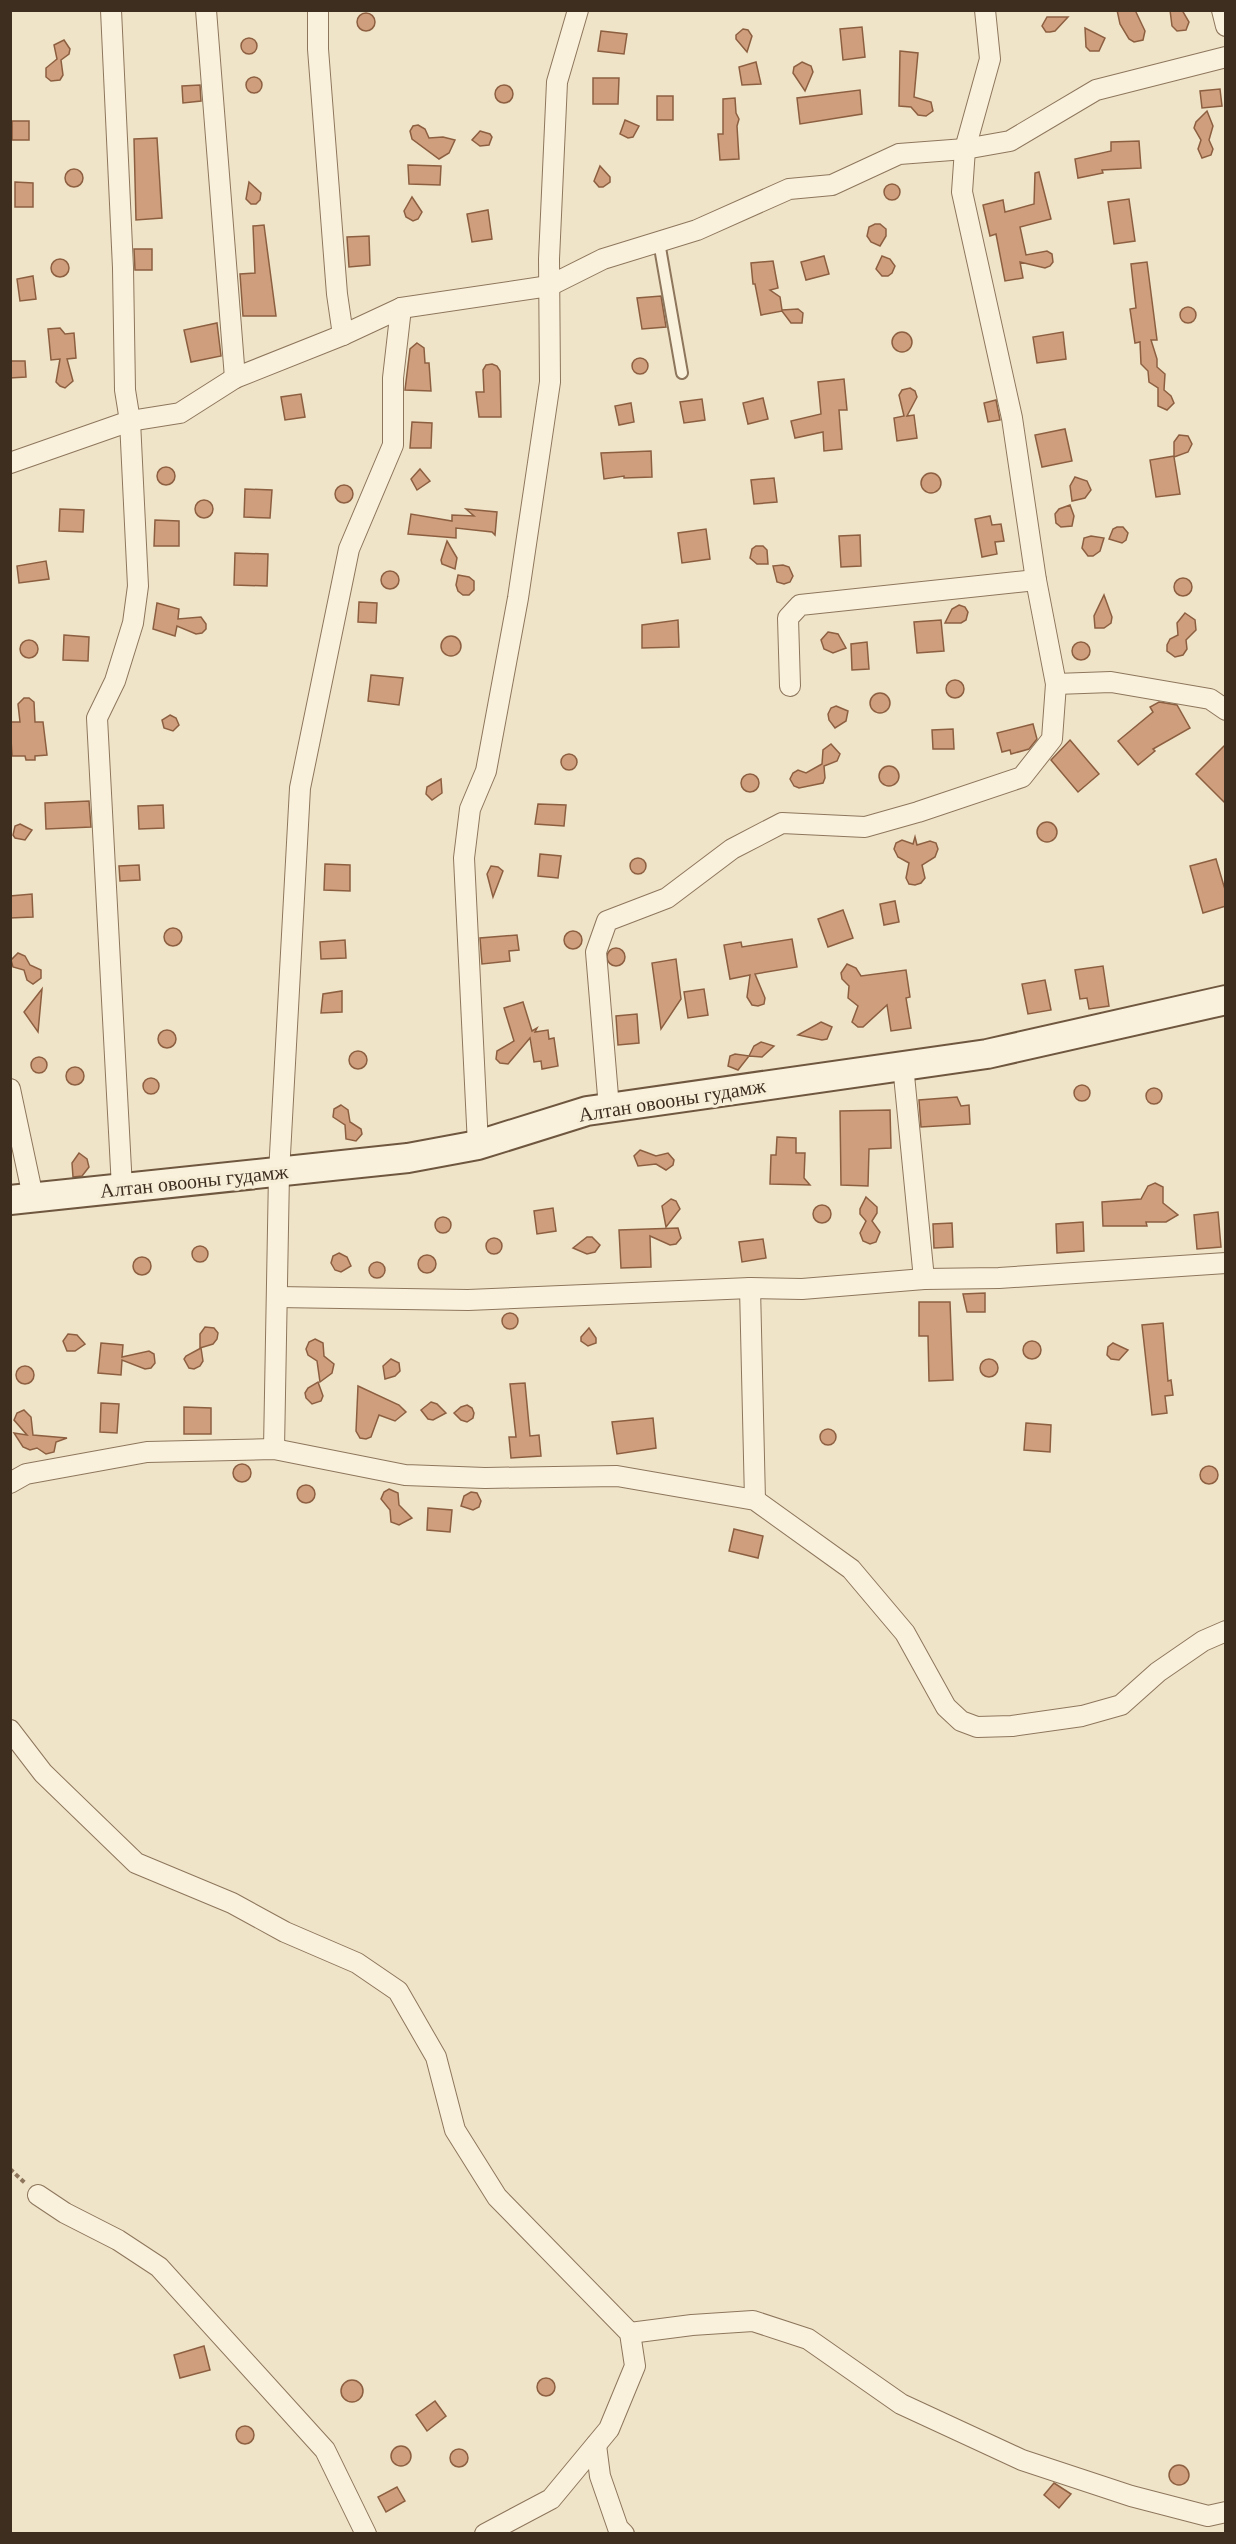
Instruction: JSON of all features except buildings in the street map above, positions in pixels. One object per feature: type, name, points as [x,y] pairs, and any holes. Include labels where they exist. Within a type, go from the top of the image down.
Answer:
[{"type":"main road","name":"Алтан овооны гудамж","points":[[22,1198],[408,1158],[478,1145],[587,1111],[987,1054],[1226,1000]]},
{"type":"street","points":[[111,10],[123,268],[125,390],[130,421],[138,586],[133,623],[115,681],[97,718],[122,1188]]},
{"type":"street","points":[[206,10],[235,378]]},
{"type":"street","points":[[318,10],[318,49],[337,294],[343,335]]},
{"type":"street","points":[[478,1145],[464,858],[470,809],[486,771],[518,598],[550,382],[549,286],[557,82],[578,10]]},
{"type":"street","points":[[609,1108],[596,952],[607,921],[667,898],[732,849],[782,823],[865,826],[918,812],[1022,777],[1052,739],[1056,684],[1035,580],[1012,418],[962,192],[965,148],[990,59],[985,10]]},
{"type":"street","points":[[1222,10],[1226,26]]},
{"type":"street","points":[[10,463],[130,421],[180,413],[235,378],[343,335],[401,308],[549,286],[603,259],[698,230],[789,189],[832,185],[899,154],[1010,141],[1096,90],[1226,57]]},
{"type":"street","points":[[274,1449],[279,1173],[300,788],[350,549],[393,445],[393,378],[401,308]]},
{"type":"street","points":[[790,686],[788,618],[800,605],[1035,580]]},
{"type":"street","points":[[1056,684],[1111,682],[1210,699],[1226,710]]},
{"type":"street","points":[[903,1065],[924,1279]]},
{"type":"street","points":[[10,1089],[22,1198]]},
{"type":"street","points":[[277,1298],[468,1300],[750,1288],[802,1289],[924,1279],[999,1278],[1226,1263]]},
{"type":"street","points":[[750,1288],[755,1500]]},
{"type":"street","points":[[10,1483],[26,1474],[147,1452],[274,1449],[405,1475],[485,1479],[617,1476],[755,1500],[851,1569],[905,1633],[946,1707],[961,1721],[977,1727],[1012,1726],[1082,1716],[1121,1705],[1158,1672],[1203,1641],[1226,1631]]},
{"type":"street","points":[[10,1730],[43,1773],[136,1863],[232,1903],[285,1932],[357,1964],[398,1991],[436,2057],[455,2130],[497,2197],[630,2333],[635,2366],[609,2430],[551,2499],[485,2534]]},
{"type":"street","points":[[38,2194],[65,2213],[118,2240],[159,2267],[325,2450],[366,2534]]},
{"type":"street","points":[[630,2333],[692,2325],[753,2321],[808,2339],[901,2404],[1022,2460],[1142,2499],[1208,2516],[1226,2511]]},
{"type":"street","points":[[596,2445],[600,2476],[618,2528],[624,2534]]},
{"type":"lane","points":[[659,242],[682,373]]}]
